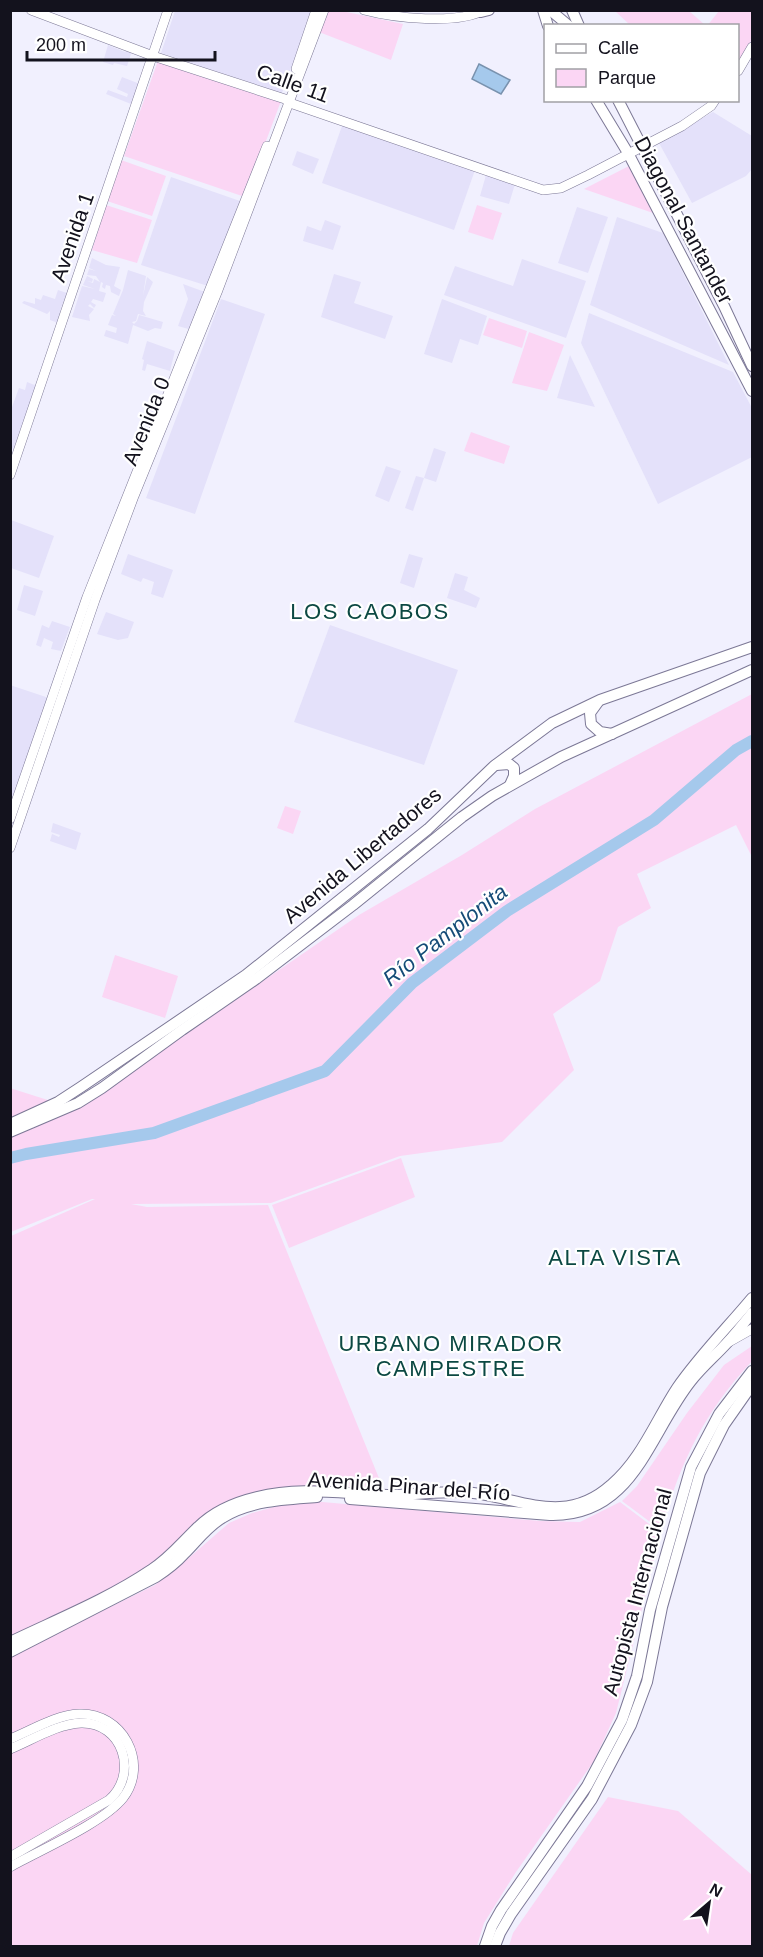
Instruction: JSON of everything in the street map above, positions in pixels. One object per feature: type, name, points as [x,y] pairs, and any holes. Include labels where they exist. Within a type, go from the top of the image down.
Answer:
[{"type":"main road","points":[[550,10],[567,24]]},
{"type":"main road","points":[[572,10],[578,24]]},
{"type":"main road","points":[[598,102],[628,145],[633,148],[645,145]]},
{"type":"main road","name":"Diagonal Santander","points":[[598,102],[628,153],[753,391]]},
{"type":"main road","name":"Diagonal Santander","points":[[619,102],[684,214],[691,242],[753,366]]},
{"type":"main road","name":"Avenida Libertadores","points":[[10,1124],[81,1088],[246,975],[428,830],[494,766],[552,723],[600,700],[753,647]]},
{"type":"main road","name":"Avenida Libertadores","points":[[10,1132],[78,1103],[102,1088],[256,979],[472,809],[561,757],[753,670]]},
{"type":"main road","points":[[600,700],[590,713],[591,724],[600,732],[614,734]]},
{"type":"main road","points":[[494,766],[503,763],[512,766],[514,776],[509,786]]},
{"type":"main road","name":"Avenida Pinar del Río","points":[[10,1642],[142,1576],[165,1560],[216,1512],[256,1497],[298,1490],[386,1495],[448,1492],[477,1493],[515,1503],[556,1508],[581,1503],[602,1493],[622,1475],[688,1373],[753,1298]]},
{"type":"main road","name":"Avenida Pinar del Río","points":[[10,1652],[156,1578],[171,1567],[222,1517],[245,1508],[275,1501],[319,1497],[560,1516],[590,1509],[613,1496],[630,1479],[690,1381],[753,1313]]},
{"type":"main road","name":"Autopista Internacional","points":[[484,1947],[501,1910],[587,1786],[622,1720],[637,1676],[656,1588],[691,1467],[719,1414],[753,1371]]},
{"type":"main road","name":"Autopista Internacional","points":[[495,1947],[511,1914],[592,1799],[635,1716],[647,1682],[663,1607],[700,1473],[724,1425],[753,1385]]},
{"type":"main road","points":[[447,1507],[453,1505],[456,1500],[454,1494],[448,1492]]},
{"type":"main road","points":[[475,1509],[469,1504],[469,1499],[477,1493]]},
{"type":"street","name":"Calle 11","points":[[31,10],[153,56],[543,190],[568,185],[628,153]]},
{"type":"street","name":"Avenida 1","points":[[10,475],[168,10]]},
{"type":"street","name":"Avenida 0","points":[[10,848],[99,590],[134,496],[218,290],[287,101],[316,10]]},
{"type":"street","name":"Avenida 0","points":[[10,819],[87,597],[324,10]]},
{"type":"street","points":[[364,10],[409,18],[461,17],[485,11]]},
{"type":"street","points":[[739,69],[753,47]]},
{"type":"street","points":[[628,153],[682,126],[714,102]]},
{"type":"street","points":[[727,1343],[753,1329]]},
{"type":"street","points":[[10,1739],[63,1717],[78,1714],[93,1715],[112,1723],[123,1734],[131,1748],[134,1768],[128,1790],[114,1808],[10,1867]]},
{"type":"street","points":[[10,1749],[65,1726],[86,1723],[101,1727],[115,1738],[122,1748],[125,1767],[120,1786],[109,1800],[10,1857]]},
{"type":"shaded area","points":[[175,11],[312,11],[282,93],[161,53]]},
{"type":"shaded area","points":[[108,45],[125,52],[126,49],[132,51],[127,66],[103,62]]},
{"type":"shaded area","points":[[122,77],[140,84],[131,104],[106,94],[108,90],[127,97],[128,94],[117,89]]},
{"type":"shaded area","points":[[713,112],[752,136],[752,169],[746,176],[692,203],[659,143]]},
{"type":"shaded area","points":[[343,123],[475,170],[454,230],[322,183]]},
{"type":"shaded area","points":[[297,151],[319,159],[313,174],[292,165]]},
{"type":"shaded area","points":[[486,175],[515,184],[509,204],[480,196]]},
{"type":"shaded area","points":[[171,177],[240,201],[208,286],[141,265]]},
{"type":"shaded area","points":[[577,207],[608,217],[588,273],[558,263]]},
{"type":"shaded area","points":[[617,217],[663,233],[729,365],[590,305]]},
{"type":"shaded area","points":[[325,220],[341,226],[333,250],[303,241],[307,226],[321,231]]},
{"type":"shaded area","points":[[92,258],[106,265],[120,267],[114,286],[121,290],[119,296],[111,292],[110,286],[106,285],[105,289],[102,287],[101,282],[99,291],[106,293],[103,302],[93,299],[91,302],[96,305],[94,308],[90,304],[88,306],[94,309],[89,315],[90,321],[72,317],[82,286],[95,289],[83,285],[87,276],[93,279],[92,282],[87,281],[93,283],[94,279],[100,282],[96,276],[87,275],[89,269],[96,271],[89,268]]},
{"type":"shaded area","points":[[522,259],[586,281],[566,338],[444,295],[455,266],[513,286]]},
{"type":"shaded area","points":[[128,270],[146,276],[143,296],[147,277],[153,282],[144,302],[143,311],[146,316],[138,314],[136,321],[132,322],[134,324],[137,321],[139,315],[163,322],[161,329],[155,328],[148,331],[133,325],[128,344],[104,336],[106,330],[116,333],[117,328],[108,325],[112,315],[116,316],[113,314]]},
{"type":"shaded area","points":[[334,274],[361,282],[354,303],[393,316],[385,339],[321,317]]},
{"type":"shaded area","points":[[183,284],[205,292],[192,330],[178,326],[188,299]]},
{"type":"shaded area","points":[[58,290],[67,293],[58,323],[50,320],[50,311],[47,314],[22,303],[24,301],[35,304],[35,298],[41,300],[43,295],[55,299]]},
{"type":"shaded area","points":[[221,299],[265,314],[195,514],[146,498]]},
{"type":"shaded area","points":[[442,299],[487,316],[478,345],[460,339],[452,363],[424,354]]},
{"type":"shaded area","points":[[589,313],[733,372],[752,408],[752,457],[658,504],[581,343]]},
{"type":"shaded area","points":[[147,341],[175,351],[170,371],[147,364],[145,371],[142,370],[144,360],[142,359]]},
{"type":"shaded area","points":[[570,355],[595,407],[557,398]]},
{"type":"shaded area","points":[[27,382],[37,386],[14,449],[11,448],[10,407],[12,407],[19,388],[25,390]]},
{"type":"shaded area","points":[[151,400],[159,403],[139,454],[132,451]]},
{"type":"shaded area","points":[[434,448],[446,452],[436,482],[424,478]]},
{"type":"shaded area","points":[[386,466],[401,471],[389,502],[375,496]]},
{"type":"shaded area","points":[[416,476],[424,478],[413,511],[405,508]]},
{"type":"shaded area","points":[[11,520],[54,536],[39,578],[11,568]]},
{"type":"shaded area","points":[[128,554],[173,570],[163,598],[151,594],[154,582],[143,578],[141,582],[121,574]]},
{"type":"shaded area","points":[[409,554],[423,558],[414,588],[400,583]]},
{"type":"shaded area","points":[[455,573],[468,577],[464,590],[480,598],[476,608],[447,598]]},
{"type":"shaded area","points":[[24,585],[43,591],[35,616],[17,610]]},
{"type":"shaded area","points":[[106,612],[134,622],[128,638],[118,640],[97,634]]},
{"type":"shaded area","points":[[52,621],[70,627],[61,651],[51,649],[53,642],[44,638],[41,647],[36,645],[42,625],[49,628]]},
{"type":"shaded area","points":[[330,625],[458,670],[424,765],[294,722]]},
{"type":"shaded area","points":[[10,685],[52,699],[12,797],[10,796]]},
{"type":"shaded area","points":[[53,823],[81,833],[76,850],[50,841],[52,834],[59,837],[60,835],[51,832]]},
{"type":"green space","points":[[328,11],[342,11],[403,24],[391,60],[319,32]]},
{"type":"green space","points":[[615,11],[689,11],[704,24],[629,24]]},
{"type":"green space","points":[[719,11],[752,11],[752,34],[749,48],[739,67],[739,24],[709,24]]},
{"type":"green space","points":[[159,58],[281,101],[245,197],[124,156]]},
{"type":"green space","points":[[121,160],[166,176],[152,216],[107,201]]},
{"type":"green space","points":[[629,166],[653,213],[584,189]]},
{"type":"green space","points":[[106,205],[152,220],[137,263],[92,250]]},
{"type":"green space","points":[[477,205],[502,213],[493,240],[468,232]]},
{"type":"green space","points":[[489,318],[527,331],[522,348],[483,335]]},
{"type":"green space","points":[[529,332],[564,345],[547,391],[512,383]]},
{"type":"green space","points":[[471,432],[510,446],[504,464],[464,451]]},
{"type":"green space","points":[[752,694],[752,857],[736,825],[637,874],[651,908],[618,927],[600,981],[553,1014],[574,1070],[502,1142],[400,1156],[271,1203],[131,1204],[147,1207],[268,1205],[383,1488],[363,1492],[265,1492],[122,1584],[11,1639],[11,1236],[95,1199],[11,1232],[11,1135],[112,1085],[359,915],[535,809]]},
{"type":"green space","points":[[285,806],[301,811],[293,834],[277,828]]},
{"type":"green space","points":[[115,955],[178,976],[165,1018],[102,997]]},
{"type":"green space","points":[[10,1088],[54,1102],[11,1122]]},
{"type":"green space","points":[[401,1158],[415,1197],[289,1248],[272,1205]]},
{"type":"green space","points":[[752,1346],[752,1361],[720,1400],[686,1460],[661,1530],[622,1501],[637,1486],[687,1413],[724,1365]]},
{"type":"green space","points":[[299,1500],[541,1521],[580,1522],[620,1502],[661,1533],[616,1713],[594,1761],[516,1872],[484,1923],[477,1946],[11,1946],[11,1656],[155,1585],[229,1523],[252,1513]]},
{"type":"green space","points":[[608,1797],[678,1811],[752,1875],[752,1946],[509,1946],[513,1933]]},
{"type":"water","points":[[479,64],[510,80],[501,94],[472,79]]},
{"type":"waterway","name":"Río Pamplonita","points":[[10,1158],[154,1133],[325,1071],[412,983],[507,911],[654,820],[736,750],[752,741]]},
{"type":"district","name":"LOS CAOBOS","points":[[370,611]]},
{"type":"district","name":"ALTA VISTA","points":[[615,1257]]},
{"type":"district","name":"URBANO MIRADOR CAMPESTRE","points":[[451,1356]]}]
